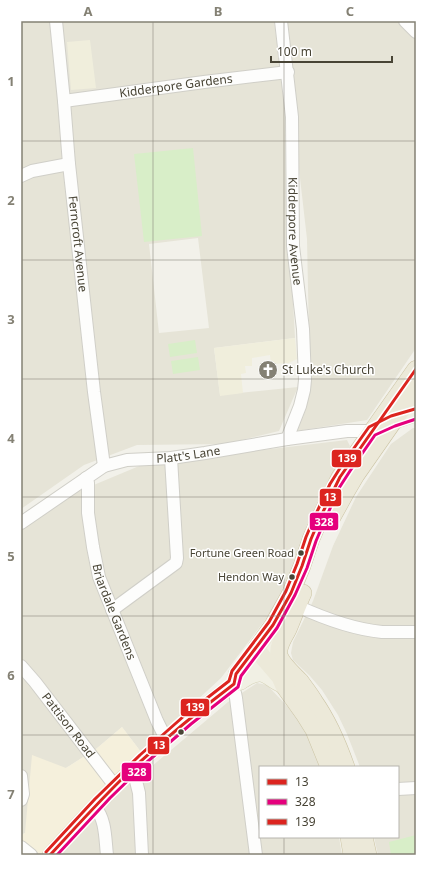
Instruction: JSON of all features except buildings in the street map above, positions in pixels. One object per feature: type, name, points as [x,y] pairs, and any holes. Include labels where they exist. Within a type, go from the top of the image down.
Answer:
[{"type":"highway","points":[[329,766],[314,730],[284,686],[266,650],[273,625],[291,593],[314,532],[335,486],[346,468],[416,369]]},
{"type":"highway","points":[[266,650],[279,650],[281,643],[290,627],[295,609],[337,507],[356,475],[416,389]]},
{"type":"highway","points":[[266,650],[284,663],[308,692],[322,713],[346,766]]},
{"type":"highway","points":[[349,838],[352,855]]},
{"type":"highway","points":[[364,838],[368,855]]},
{"type":"main road","points":[[372,431],[416,414]]},
{"type":"main road","points":[[50,855],[130,771],[194,714],[235,685],[257,665],[266,650]]},
{"type":"main road","points":[[235,685],[260,674],[268,676],[278,684],[284,686]]},
{"type":"street","name":"Ferncroft Avenue","points":[[56,21],[69,164],[94,392],[104,466]]},
{"type":"street","name":"Kidderpore Avenue","points":[[281,21],[292,117],[293,246],[303,329],[305,380],[300,406],[287,439]]},
{"type":"street","points":[[406,21],[416,32]]},
{"type":"street","name":"Kidderpore Gardens","points":[[64,101],[288,72]]},
{"type":"street","points":[[21,176],[32,171],[69,164]]},
{"type":"street","name":"Platt's Lane","points":[[21,523],[104,466],[127,460],[171,458],[352,430],[372,431]]},
{"type":"street","points":[[112,610],[166,572],[176,563],[177,558],[171,458]]},
{"type":"street","name":"Briardale Gardens","points":[[86,478],[88,483],[88,513],[99,577],[157,721],[166,739]]},
{"type":"street","points":[[295,609],[360,628],[381,632],[416,632]]},
{"type":"street","name":"Pattison Road","points":[[21,666],[36,682],[115,786]]},
{"type":"street","points":[[235,685],[234,693],[254,792],[256,855]]},
{"type":"street","points":[[130,771],[135,777],[139,792],[142,855]]},
{"type":"street","points":[[21,776],[23,794],[21,800]]},
{"type":"street","points":[[399,789],[416,788]]},
{"type":"street","points":[[95,807],[99,812],[103,823],[107,855]]},
{"type":"street","points":[[21,847],[31,855]]},
{"type":"shaded area","points":[[21,21],[274,21],[284,97],[286,177],[295,338],[214,348],[220,395],[298,387],[279,431],[225,444],[137,445],[84,465],[21,509]],"holes":[[[198,238],[209,328],[159,333],[149,244]]]},
{"type":"shaded area","points":[[282,21],[416,21],[416,348],[367,420],[296,431],[310,387],[307,239]]},
{"type":"shaded area","points":[[90,40],[96,88],[71,90],[67,42]]},
{"type":"shaded area","points":[[295,338],[297,359],[289,363],[271,364],[270,355],[252,358],[252,366],[245,366],[246,373],[241,374],[243,393],[220,396],[214,348]]},
{"type":"shaded area","points":[[413,428],[416,428],[416,855],[378,855],[374,838],[399,838],[399,766],[360,766],[338,715],[322,690],[293,660],[291,653],[293,642],[313,601],[333,546],[356,497],[391,444]]},
{"type":"shaded area","points":[[347,440],[350,446],[323,490],[307,525],[281,599],[221,678],[141,752],[122,727],[96,749],[66,768],[25,833],[21,835],[21,524],[53,502],[144,464]]},
{"type":"shaded area","points":[[257,683],[267,685],[288,707],[303,726],[323,766],[259,766],[259,838],[339,838],[342,855],[60,855],[94,820],[96,820],[121,788],[145,772],[228,702]]},
{"type":"shaded area","points":[[122,727],[141,752],[41,855],[21,855],[21,835],[25,833],[32,755],[66,768],[96,749]]},
{"type":"green space","points":[[193,148],[202,236],[144,242],[134,154]]},
{"type":"green space","points":[[195,340],[197,353],[170,357],[168,344]]},
{"type":"green space","points":[[198,357],[200,370],[173,374],[171,361]]},
{"type":"green space","points":[[416,835],[416,855],[391,855],[389,842]]},
{"type":"transit line","name":"13","points":[[50,855],[128,773],[180,727],[234,684],[236,674],[273,625],[291,593],[311,539],[340,477],[416,369]]},
{"type":"transit line","name":"139","points":[[46,852],[95,799],[140,755],[184,716],[229,681],[232,671],[269,622],[286,591],[315,516],[330,484],[342,465],[369,427],[391,416],[415,409]]},
{"type":"transit line","name":"328","points":[[57,855],[110,798],[147,762],[191,724],[238,687],[241,676],[277,628],[295,595],[339,488],[350,471],[375,435],[416,419]]},
{"type":"place","name":"St Luke's Church","points":[[268,370]]},
{"type":"place","name":"Fortune Green Road","points":[[301,553]]},
{"type":"place","name":"Hendon Way","points":[[292,577]]}]
